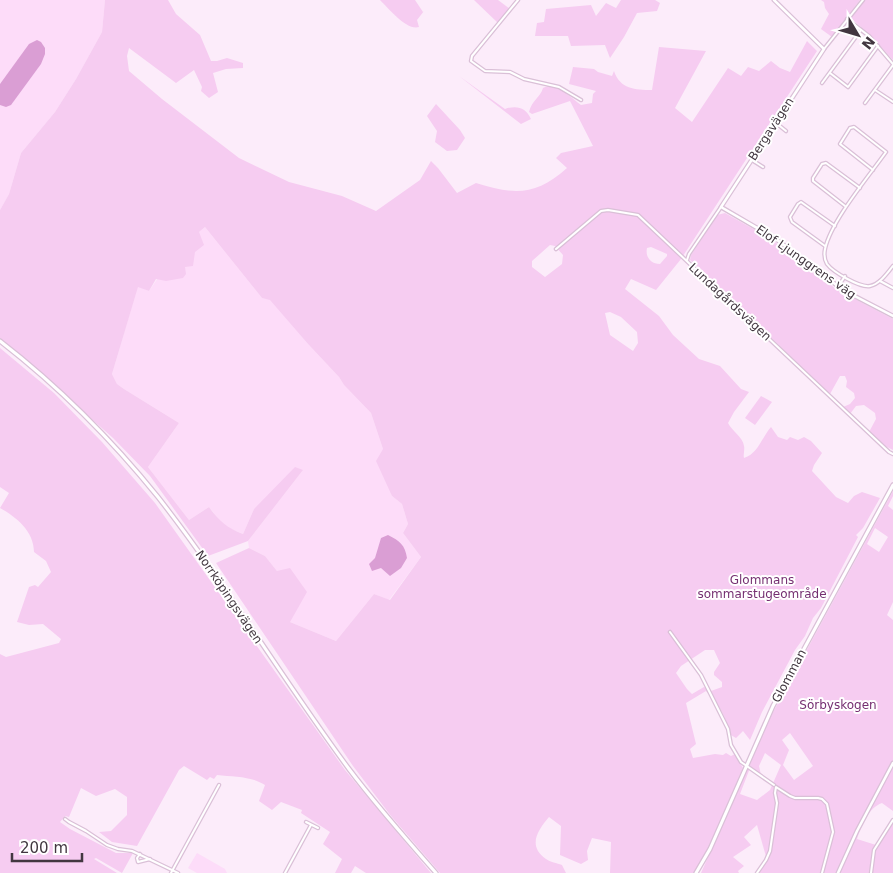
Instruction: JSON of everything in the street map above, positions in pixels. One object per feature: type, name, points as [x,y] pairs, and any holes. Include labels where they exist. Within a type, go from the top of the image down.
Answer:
[{"type":"main road","name":"Norrköpingsvägen","points":[[0,341],[46,379],[84,416],[119,452],[157,496],[198,550],[349,769],[390,821],[436,873]]},
{"type":"main road","name":"Glomman","points":[[696,873],[710,849],[781,690],[893,485]]},
{"type":"street","points":[[518,0],[472,56],[471,61],[485,71],[510,72],[524,79],[558,87],[580,100]]},
{"type":"street","points":[[774,0],[824,49]]},
{"type":"street","name":"Bergavägen","points":[[688,262],[689,254],[824,49],[863,0]]},
{"type":"street","points":[[847,19],[862,30],[893,64],[865,103]]},
{"type":"street","points":[[822,83],[862,30]]},
{"type":"street","points":[[830,73],[847,88],[878,46]]},
{"type":"street","points":[[875,90],[893,102]]},
{"type":"street","points":[[775,123],[786,131]]},
{"type":"street","points":[[873,170],[840,145],[840,141],[850,128],[854,127],[886,152],[873,170],[860,188],[846,207],[825,246],[824,257],[834,270],[856,284],[865,287],[873,286],[880,281],[893,266]]},
{"type":"street","points":[[752,159],[763,167]]},
{"type":"street","points":[[846,207],[813,181],[812,178],[822,164],[826,163],[860,188]]},
{"type":"street","points":[[790,219],[801,202],[835,226]]},
{"type":"street","name":"Elof Ljunggrens väg","points":[[721,207],[776,239],[838,287],[893,316]]},
{"type":"street","name":"Lundagårdsvägen","points":[[556,249],[601,210],[638,215],[883,447],[893,454]]},
{"type":"street","points":[[785,219],[790,219],[825,246]]},
{"type":"street","points":[[838,287],[845,276]]},
{"type":"street","points":[[880,281],[893,288]]},
{"type":"street","points":[[670,632],[699,671],[728,729],[731,746],[741,762],[790,796],[795,798],[818,798],[827,804],[833,832],[822,873]]},
{"type":"street","points":[[838,873],[850,845],[893,763]]},
{"type":"street","points":[[171,873],[219,785]]},
{"type":"street","points":[[757,873],[770,851],[777,803],[775,786]]},
{"type":"street","points":[[65,819],[107,845],[140,854],[178,873]]},
{"type":"street","points":[[871,873],[874,850],[893,820]]},
{"type":"street","points":[[306,822],[318,828]]},
{"type":"street","points":[[285,873],[312,825]]},
{"type":"street","points":[[140,854],[137,858],[138,862],[150,859]]},
{"type":"shaded area","points":[[0,0],[105,0],[102,32],[55,112],[21,153],[9,194],[0,210]]},
{"type":"shaded area","points":[[37,40],[45,48],[41,64],[11,105],[6,107],[0,105],[0,84],[29,44]]},
{"type":"shaded area","points":[[205,227],[262,298],[270,299],[344,385],[371,413],[383,449],[392,496],[402,504],[408,524],[403,533],[421,557],[389,600],[374,594],[336,641],[290,622],[277,571],[265,556],[249,548],[248,541],[303,470],[254,509],[243,534],[229,528],[220,521],[209,507],[189,520],[148,467],[179,423],[117,384],[112,374],[138,286],[149,291],[164,269],[195,252],[199,232]]},
{"type":"shaded area","points":[[388,535],[401,544],[407,558],[401,568],[390,576],[381,568],[372,571],[369,564],[375,558],[381,538]]},
{"type":"shaded area","points":[[197,853],[225,869],[227,873],[197,873],[188,868]]},
{"type":"green space","name":"Glommans sommarstugeområde","points":[[105,0],[168,0],[176,14],[200,35],[211,61],[227,58],[243,63],[243,68],[226,69],[213,73],[218,92],[209,98],[201,91],[202,87],[194,70],[176,83],[129,48],[127,56],[129,71],[239,158],[289,182],[342,196],[376,211],[420,180],[431,161],[457,193],[476,183],[502,190],[524,190],[545,184],[556,177],[567,168],[556,158],[561,153],[593,146],[570,101],[532,114],[529,112],[543,88],[548,86],[558,88],[581,105],[592,103],[593,94],[596,91],[569,84],[573,67],[594,69],[612,76],[614,71],[620,82],[624,85],[634,89],[652,90],[659,47],[706,51],[675,108],[692,122],[728,68],[741,76],[748,67],[759,71],[771,61],[780,68],[790,72],[807,41],[817,51],[681,259],[656,290],[631,279],[625,289],[659,316],[673,335],[699,359],[720,366],[741,389],[749,392],[728,423],[743,443],[744,458],[753,453],[771,427],[778,437],[787,440],[790,437],[798,440],[804,437],[811,441],[822,453],[812,471],[836,497],[848,503],[854,496],[862,492],[880,498],[863,528],[856,535],[858,537],[821,608],[813,618],[805,636],[795,650],[762,712],[750,740],[743,731],[736,738],[729,734],[721,711],[706,691],[686,703],[696,744],[690,749],[693,758],[715,754],[723,755],[726,753],[731,756],[735,754],[743,768],[709,848],[694,873],[610,873],[611,842],[592,838],[587,851],[588,860],[581,864],[560,855],[561,826],[549,817],[541,827],[536,838],[537,849],[546,859],[562,865],[566,873],[440,873],[391,816],[353,766],[216,563],[249,548],[265,556],[277,571],[290,568],[307,592],[290,622],[336,641],[374,594],[390,600],[421,557],[403,533],[408,524],[402,504],[392,496],[376,461],[383,449],[371,413],[270,300],[262,298],[205,227],[199,232],[204,245],[195,252],[193,266],[185,267],[186,274],[183,278],[166,281],[156,279],[149,291],[138,287],[112,374],[117,384],[179,423],[148,467],[189,520],[209,507],[224,524],[243,534],[254,509],[295,467],[303,470],[248,541],[208,556],[150,476],[113,438],[0,338],[0,210],[9,194],[21,153],[55,112],[102,32]],"holes":[[[550,245],[555,246],[563,255],[562,264],[545,277],[532,267],[532,261]],[[651,247],[667,254],[667,256],[660,264],[654,263],[648,257],[647,248]],[[610,312],[621,317],[637,332],[638,343],[633,351],[610,335],[605,313]],[[705,650],[714,650],[720,663],[714,675],[722,682],[722,687],[711,691],[704,687],[692,694],[676,673],[681,666]]]},
{"type":"green space","points":[[380,0],[415,0],[424,11],[417,20],[419,27],[409,26],[404,23]]},
{"type":"green space","points":[[474,0],[498,0],[510,9],[498,23]]},
{"type":"green space","points":[[621,0],[655,0],[660,3],[657,11],[637,13],[610,58],[605,45],[571,46],[568,36],[535,36],[537,23],[544,22],[546,9],[591,5],[596,16],[606,3],[616,8]]},
{"type":"green space","points":[[821,0],[860,0],[832,37],[821,29],[829,14],[824,2]]},
{"type":"green space","points":[[865,0],[893,0],[893,60],[851,18]]},
{"type":"green space","points":[[459,76],[505,109],[520,108],[531,119],[521,124]]},
{"type":"green space","points":[[436,104],[465,138],[457,150],[447,151],[435,142],[437,131],[427,116]]},
{"type":"green space","points":[[725,213],[771,239],[836,289],[893,319],[893,450],[883,445],[869,432],[876,419],[875,413],[864,405],[856,406],[850,414],[843,407],[850,404],[855,398],[854,393],[846,387],[847,381],[845,376],[840,376],[830,394],[690,260],[691,255],[717,215]]},
{"type":"green space","points":[[0,348],[54,393],[102,442],[155,503],[345,770],[431,873],[366,873],[355,866],[351,873],[335,873],[342,859],[323,844],[330,832],[301,813],[302,810],[281,802],[272,810],[259,801],[265,785],[260,782],[242,777],[217,775],[214,779],[210,777],[207,780],[184,766],[179,770],[137,846],[112,842],[99,832],[111,831],[127,815],[127,797],[115,789],[96,796],[81,788],[69,817],[65,816],[60,822],[116,853],[133,853],[122,873],[96,858],[94,859],[117,873],[0,873],[0,654],[6,657],[59,643],[61,639],[43,624],[29,625],[17,622],[29,587],[35,585],[38,587],[51,572],[46,561],[34,552],[31,538],[27,531],[12,516],[0,508],[9,493],[0,487]]},
{"type":"green space","points":[[761,396],[772,402],[755,425],[745,418]]},
{"type":"green space","name":"Sörbyskogen","points":[[893,491],[893,496],[888,506],[893,510],[893,602],[887,615],[893,620],[893,761],[850,842],[837,873],[758,873],[767,860],[757,825],[744,837],[751,845],[733,857],[744,866],[738,871],[739,873],[701,873],[772,714]],"holes":[[[875,528],[888,537],[879,552],[867,544]],[[790,733],[813,766],[794,780],[783,765],[789,750],[782,740]],[[765,753],[781,765],[770,790],[757,800],[740,794],[750,768],[761,775],[759,766]]]},
{"type":"green space","points":[[893,766],[893,811],[882,803],[877,805],[866,818],[857,839],[876,845],[893,821],[893,873],[839,873],[848,850]]}]
